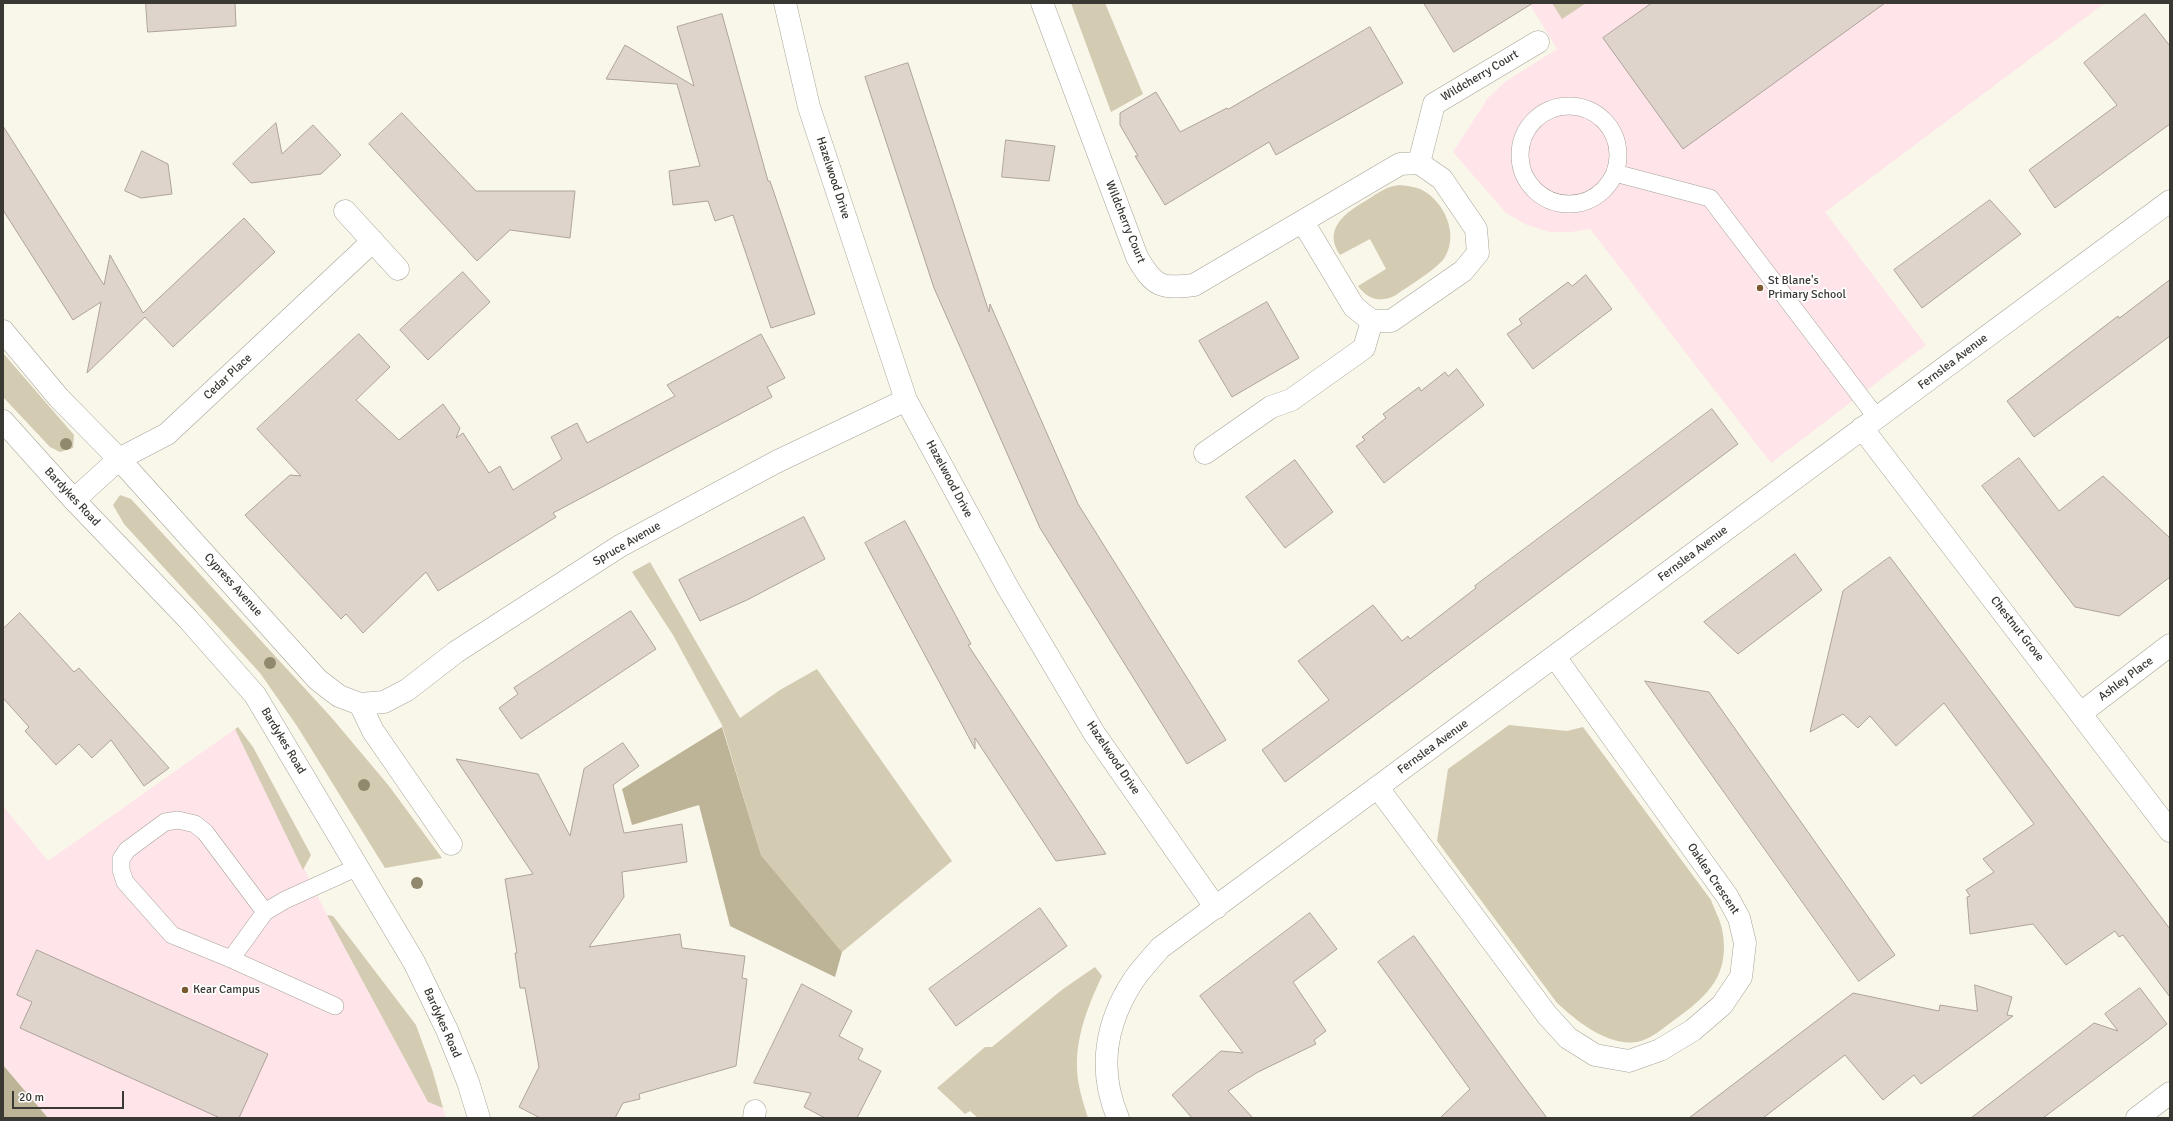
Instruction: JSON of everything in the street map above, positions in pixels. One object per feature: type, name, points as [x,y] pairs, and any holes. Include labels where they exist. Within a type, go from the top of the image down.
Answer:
[{"type":"street","name":"Hazelwood Drive","points":[[785,3],[809,107],[906,400],[1008,588],[1094,733],[1216,908]]},
{"type":"street","name":"Wildcherry Court","points":[[1042,3],[1138,257],[1148,276],[1169,288],[1194,285],[1400,164],[1419,163],[1434,104],[1538,42]]},
{"type":"street","points":[[1303,222],[1354,307],[1372,321],[1391,321],[1463,272],[1478,253],[1476,228],[1442,179],[1419,163]]},
{"type":"street","name":"Fernslea Avenue","points":[[1118,1118],[1110,1099],[1105,1060],[1112,1024],[1133,982],[1160,948],[2170,201]]},
{"type":"street","points":[[345,211],[398,269]]},
{"type":"street","name":"Cedar Place","points":[[74,500],[119,459],[167,434],[373,241]]},
{"type":"street","points":[[1205,453],[1271,407],[1291,400],[1364,348],[1372,321]]},
{"type":"street","name":"Cypress Avenue","points":[[3,331],[59,398],[119,459],[318,680],[339,696],[360,704]]},
{"type":"street","name":"Spruce Avenue","points":[[360,704],[384,702],[407,690],[456,652],[620,546],[776,462],[906,400]]},
{"type":"street","name":"Bardykes Road","points":[[3,421],[74,500],[188,619],[255,695],[414,962],[447,1030],[468,1082],[480,1118]]},
{"type":"street","name":"Chestnut Grove","points":[[1870,423],[2081,713],[2170,832]]},
{"type":"street","name":"Ashley Place","points":[[2081,713],[2170,645]]},
{"type":"street","name":"Oaklea Crescent","points":[[1378,788],[1547,1015],[1568,1038],[1595,1055],[1629,1061],[1660,1050],[1693,1030],[1722,1005],[1741,977],[1745,943],[1739,918],[1727,896],[1555,657]]},
{"type":"street","points":[[360,704],[373,731],[451,844]]},
{"type":"street","points":[[2137,1118],[2170,1093]]},
{"type":"lane","points":[[1570,106],[1592,111],[1610,128],[1618,150],[1615,173],[1601,193],[1580,204],[1556,203],[1535,192],[1522,172],[1520,148],[1528,126],[1546,111],[1570,106]]},
{"type":"lane","points":[[1615,173],[1710,198],[1870,423]]},
{"type":"lane","points":[[265,912],[205,832],[195,824],[178,820],[165,822],[121,859],[120,870],[125,882],[172,935],[232,959],[335,1006]]},
{"type":"lane","points":[[232,959],[265,912],[285,900],[358,867]]},
{"type":"shaded area","points":[[1071,3],[1105,3],[1143,94],[1111,112]]},
{"type":"shaded area","name":"St Blane's Primary School","points":[[1529,3],[2105,3],[1825,212],[1926,345],[1771,463],[1590,229],[1571,232],[1550,232],[1527,225],[1506,213],[1453,152],[1488,98],[1505,82],[1557,49]]},
{"type":"shaded area","points":[[1552,3],[1586,3],[1562,19]]},
{"type":"shaded area","points":[[1400,185],[1421,189],[1434,199],[1445,215],[1450,233],[1450,242],[1448,251],[1443,260],[1427,274],[1396,295],[1385,299],[1375,299],[1362,291],[1358,286],[1386,269],[1370,239],[1340,255],[1335,246],[1335,229],[1344,216],[1351,210],[1383,190]]},
{"type":"shaded area","points":[[3,353],[74,435],[73,448],[60,452],[50,447],[3,397]]},
{"type":"shaded area","points":[[120,495],[131,499],[331,717],[389,786],[442,858],[385,868],[297,726],[260,673],[124,524],[113,505]]},
{"type":"shaded area","points":[[650,562],[740,718],[780,690],[817,669],[952,861],[842,952],[761,855],[722,725],[673,635],[632,572]]},
{"type":"shaded area","points":[[1509,725],[1567,731],[1583,727],[1711,900],[1720,922],[1724,945],[1720,972],[1714,983],[1697,1003],[1647,1039],[1637,1042],[1626,1042],[1604,1036],[1574,1018],[1557,1003],[1437,841],[1448,769]]},
{"type":"shaded area","points":[[238,727],[253,747],[311,855],[303,870],[235,729]]},
{"type":"shaded area","points":[[722,727],[761,855],[842,952],[835,977],[730,926],[699,805],[632,825],[622,789]]},
{"type":"shaded area","name":"Kear Campus","points":[[235,729],[327,915],[428,1102],[443,1108],[446,1118],[48,1118],[3,1065],[3,806],[48,861]]},
{"type":"shaded area","points":[[327,915],[333,916],[416,1025],[433,1072],[443,1108],[428,1102]]},
{"type":"shaded area","points":[[1095,967],[1102,976],[1092,997],[1084,1020],[1077,1055],[1078,1080],[1088,1118],[978,1118],[970,1111],[965,1114],[937,1088],[985,1047],[992,1047],[1063,989]]},
{"type":"shaded area","points":[[3,1065],[48,1118],[3,1118]]},
{"type":"building","points":[[146,3],[235,3],[236,26],[148,32]]},
{"type":"building","points":[[1424,3],[1533,3],[1454,52]]},
{"type":"building","points":[[1652,3],[1885,3],[1683,149],[1603,38]]},
{"type":"building","points":[[722,14],[768,181],[770,181],[815,314],[771,328],[733,215],[715,221],[708,201],[673,205],[669,171],[700,166],[677,84],[606,79],[625,45],[694,86],[677,27]]},
{"type":"building","points":[[2145,14],[2170,46],[2170,124],[2055,208],[2029,170],[2117,105],[2084,63]]},
{"type":"building","points":[[1370,27],[1403,83],[1276,155],[1269,142],[1165,205],[1135,156],[1138,156],[1120,125],[1120,113],[1156,92],[1180,132],[1227,108],[1228,109]]},
{"type":"building","points":[[908,63],[989,312],[990,304],[1078,504],[1226,740],[1187,764],[1040,528],[934,288],[865,77]]},
{"type":"building","points":[[402,113],[476,191],[575,191],[570,238],[510,230],[477,261],[369,144]]},
{"type":"building","points":[[276,123],[282,154],[313,125],[341,155],[321,174],[251,183],[233,164]]},
{"type":"building","points":[[3,126],[104,285],[110,255],[143,313],[244,218],[275,252],[173,347],[145,317],[87,373],[101,302],[73,320],[3,210]]},
{"type":"building","points":[[1006,140],[1055,146],[1049,181],[1002,177]]},
{"type":"building","points":[[142,151],[168,164],[172,194],[141,198],[125,191]]},
{"type":"building","points":[[1990,200],[2021,234],[1922,308],[1894,270]]},
{"type":"building","points":[[463,272],[490,302],[428,360],[400,330]]},
{"type":"building","points":[[1586,275],[1612,309],[1533,369],[1507,334],[1522,324],[1519,319],[1568,282],[1572,286]]},
{"type":"building","points":[[2170,280],[2170,336],[2034,437],[2007,401],[2118,316],[2119,318]]},
{"type":"building","points":[[1267,302],[1299,358],[1232,397],[1199,341]]},
{"type":"building","points":[[359,334],[390,367],[356,400],[399,440],[443,404],[460,428],[456,438],[463,433],[489,473],[500,466],[513,490],[562,459],[551,437],[577,423],[587,443],[675,396],[667,385],[761,334],[785,378],[767,387],[772,397],[553,513],[556,517],[438,591],[426,572],[363,633],[346,614],[341,619],[245,515],[290,475],[301,476],[257,429]]},
{"type":"building","points":[[1457,369],[1484,405],[1384,483],[1356,446],[1365,440],[1362,437],[1386,418],[1383,414],[1419,387],[1421,391],[1445,372],[1448,376]]},
{"type":"building","points":[[1712,409],[1738,444],[1285,782],[1262,750],[1329,700],[1298,661],[1373,605],[1402,641],[1408,636],[1410,639],[1476,588],[1475,586]]},
{"type":"building","points":[[2019,458],[2059,511],[2103,476],[2170,538],[2170,577],[2119,616],[2075,607],[1982,486]]},
{"type":"building","points":[[1295,460],[1333,512],[1285,548],[1246,497]]},
{"type":"building","points":[[804,517],[825,559],[747,600],[700,621],[679,580]]},
{"type":"building","points":[[905,521],[971,644],[968,645],[1106,854],[1056,861],[975,738],[975,749],[865,543]]},
{"type":"building","points":[[1795,554],[1822,590],[1738,654],[1704,622]]},
{"type":"building","points":[[1890,557],[2170,929],[2170,997],[2123,935],[2119,937],[2115,931],[2066,965],[2033,924],[1970,934],[1967,897],[1970,896],[1966,890],[1994,872],[1983,859],[2034,824],[1944,703],[1896,746],[1870,716],[1858,728],[1843,714],[1810,732],[1843,591]]},
{"type":"building","points":[[631,611],[656,649],[521,739],[499,708],[518,694],[514,688]]},
{"type":"building","points":[[20,613],[74,672],[79,668],[169,768],[144,786],[111,740],[92,758],[79,744],[56,765],[25,731],[29,727],[3,698],[3,629]]},
{"type":"building","points":[[1645,681],[1709,692],[1895,955],[1859,981]]},
{"type":"building","points":[[623,743],[639,766],[613,785],[624,833],[682,824],[687,862],[622,872],[624,897],[589,947],[680,934],[682,948],[745,956],[742,978],[747,979],[736,1066],[639,1094],[640,1099],[623,1103],[615,1118],[540,1118],[519,1107],[539,1067],[525,988],[520,988],[515,953],[517,953],[505,879],[533,874],[456,759],[538,774],[570,836],[584,769]]},
{"type":"building","points":[[1040,908],[1067,946],[956,1026],[929,989]]},
{"type":"building","points":[[1310,913],[1337,949],[1293,982],[1326,1031],[1314,1040],[1316,1044],[1258,1072],[1228,1091],[1253,1118],[1192,1118],[1172,1095],[1221,1051],[1243,1053],[1200,996]]},
{"type":"building","points":[[1414,936],[1547,1118],[1440,1118],[1470,1089],[1378,962]]},
{"type":"building","name":"Kear Campus","points":[[37,950],[268,1054],[239,1118],[220,1118],[20,1028],[32,1002],[17,995]]},
{"type":"building","points":[[802,984],[852,1011],[839,1036],[863,1049],[858,1059],[881,1071],[857,1118],[825,1118],[804,1107],[811,1093],[754,1083]]},
{"type":"building","points":[[1975,985],[2012,997],[2007,1015],[2013,1016],[1921,1084],[1914,1075],[1883,1100],[1845,1055],[1763,1118],[1689,1118],[1853,993],[1939,1011],[1940,1005],[1977,1011]]},
{"type":"building","points":[[2140,988],[2167,1024],[2147,1040],[2043,1118],[1971,1118],[2094,1023],[2118,1031],[2105,1014]]},
{"type":"place","name":"St Blane's Primary School","points":[[1760,288]]},
{"type":"place","name":"Kear Campus","points":[[185,990]]}]
